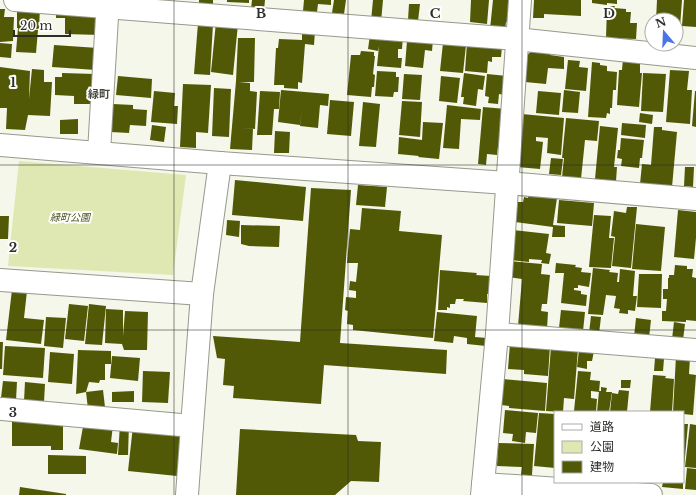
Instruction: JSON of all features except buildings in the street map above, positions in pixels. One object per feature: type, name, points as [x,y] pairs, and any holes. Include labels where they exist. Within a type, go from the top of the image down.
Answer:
[{"type":"street","points":[[15,0],[108,4],[516,39],[696,58]]},
{"type":"street","points":[[520,0],[516,39],[497,334],[483,489],[652,495]]},
{"type":"street","points":[[99,152],[108,4]]},
{"type":"street","points":[[0,145],[220,163],[507,183],[696,199]]},
{"type":"street","points":[[188,495],[202,294],[220,163]]},
{"type":"street","points":[[0,280],[202,294]]},
{"type":"street","points":[[497,334],[696,350]]},
{"type":"street","points":[[2,409],[192,426]]},
{"type":"green space","name":"緑町公園","points":[[19,161],[186,175],[173,275],[8,266]]},
{"type":"district","name":"緑町","points":[[99,94]]}]
